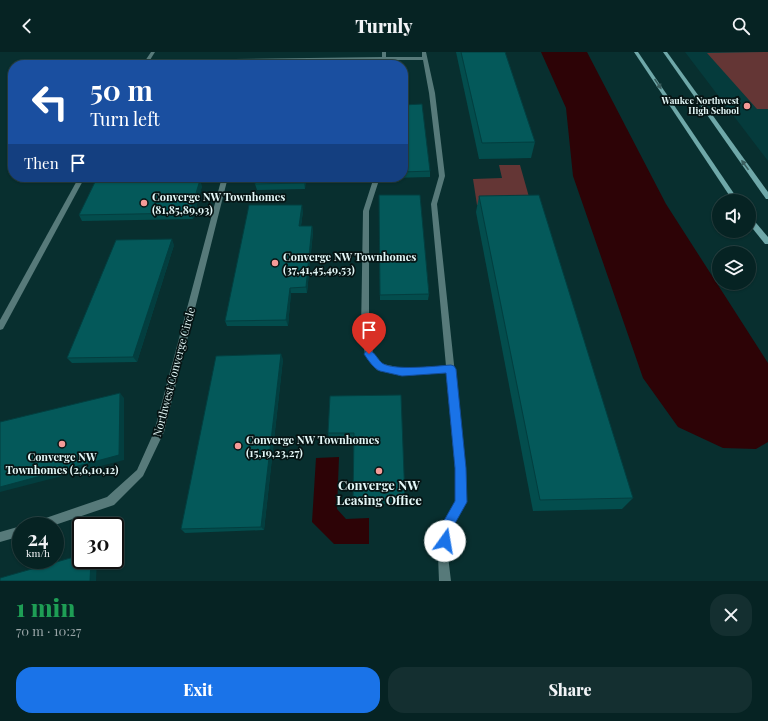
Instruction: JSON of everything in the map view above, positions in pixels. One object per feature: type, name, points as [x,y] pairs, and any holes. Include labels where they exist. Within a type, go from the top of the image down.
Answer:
[{"type":"street","points":[[636,52],[731,194]]},
{"type":"street","points":[[665,52],[768,197]]},
{"type":"street","points":[[396,60],[425,55],[432,93],[442,176],[434,204],[460,468],[461,502],[447,526],[443,556],[445,581]]},
{"type":"street","points":[[0,327],[79,182]]},
{"type":"street","name":"Northwest Converge Circle","points":[[63,517],[110,501],[140,473],[159,432],[224,182]]},
{"type":"street","points":[[375,182],[366,210],[365,332],[369,354],[380,367],[402,372],[451,369]]},
{"type":"street","points":[[756,227],[768,242]]},
{"type":"street","points":[[0,537],[12,534]]},
{"type":"shaded area","points":[[541,52],[587,52],[666,204],[712,276],[712,290],[721,290],[768,363],[768,442],[756,449],[723,448],[678,427],[643,378],[573,176],[566,108]]},
{"type":"shaded area","name":"Waukee Northwest High School","points":[[685,52],[768,52],[768,161]]},
{"type":"shaded area","points":[[768,52],[768,109],[757,109],[707,53]]},
{"type":"shaded area","points":[[499,165],[520,165],[531,204],[477,205],[473,179],[502,178]]},
{"type":"shaded area","points":[[339,457],[337,509],[346,519],[369,518],[369,544],[334,544],[312,522],[316,458]]},
{"type":"building","points":[[461,52],[505,52],[535,142],[482,143]]},
{"type":"building","points":[[422,104],[430,171],[408,172],[408,105]]},
{"type":"building","name":"Converge NW Townhomes (81,85,89,93)","points":[[95,182],[199,182],[190,213],[79,215]]},
{"type":"building","points":[[256,182],[304,182],[304,183],[255,184]]},
{"type":"building","points":[[379,195],[420,195],[429,294],[380,295]]},
{"type":"building","points":[[539,195],[633,498],[540,500],[479,196]]},
{"type":"building","name":"Converge NW Townhomes (37,41,45,49,53)","points":[[249,205],[302,205],[299,226],[312,226],[306,287],[290,288],[286,320],[225,321]]},
{"type":"building","points":[[172,239],[133,357],[67,358],[116,240]]},
{"type":"building","name":"Converge NW Townhomes (15,19,23,27)","points":[[281,354],[261,527],[181,529],[216,356]]},
{"type":"building","name":"Converge NW Townhomes (2,6,10,12)","points":[[120,393],[119,455],[0,487],[0,422]]},
{"type":"building","name":"Converge NW Leasing Office","points":[[401,395],[405,500],[353,501],[354,433],[328,433],[330,396]]},
{"type":"building","points":[[72,558],[72,569],[91,569],[90,581],[0,581],[0,578],[32,569],[64,569],[64,560]]},
{"type":"place","name":"Waukee Northwest High School","points":[[747,106]]},
{"type":"place","name":"Converge NW Townhomes (81,85,89,93)","points":[[144,203]]},
{"type":"place","name":"Converge NW Townhomes (37,41,45,49,53)","points":[[275,263]]},
{"type":"place","name":"Converge NW Townhomes (2,6,10,12)","points":[[62,444]]},
{"type":"place","name":"Converge NW Townhomes (15,19,23,27)","points":[[238,446]]},
{"type":"place","name":"Converge NW Leasing Office","points":[[379,471]]},
{"type":"route","points":[[369,354],[380,367],[402,372],[451,369],[460,468],[461,502],[447,526],[445,541]]}]
